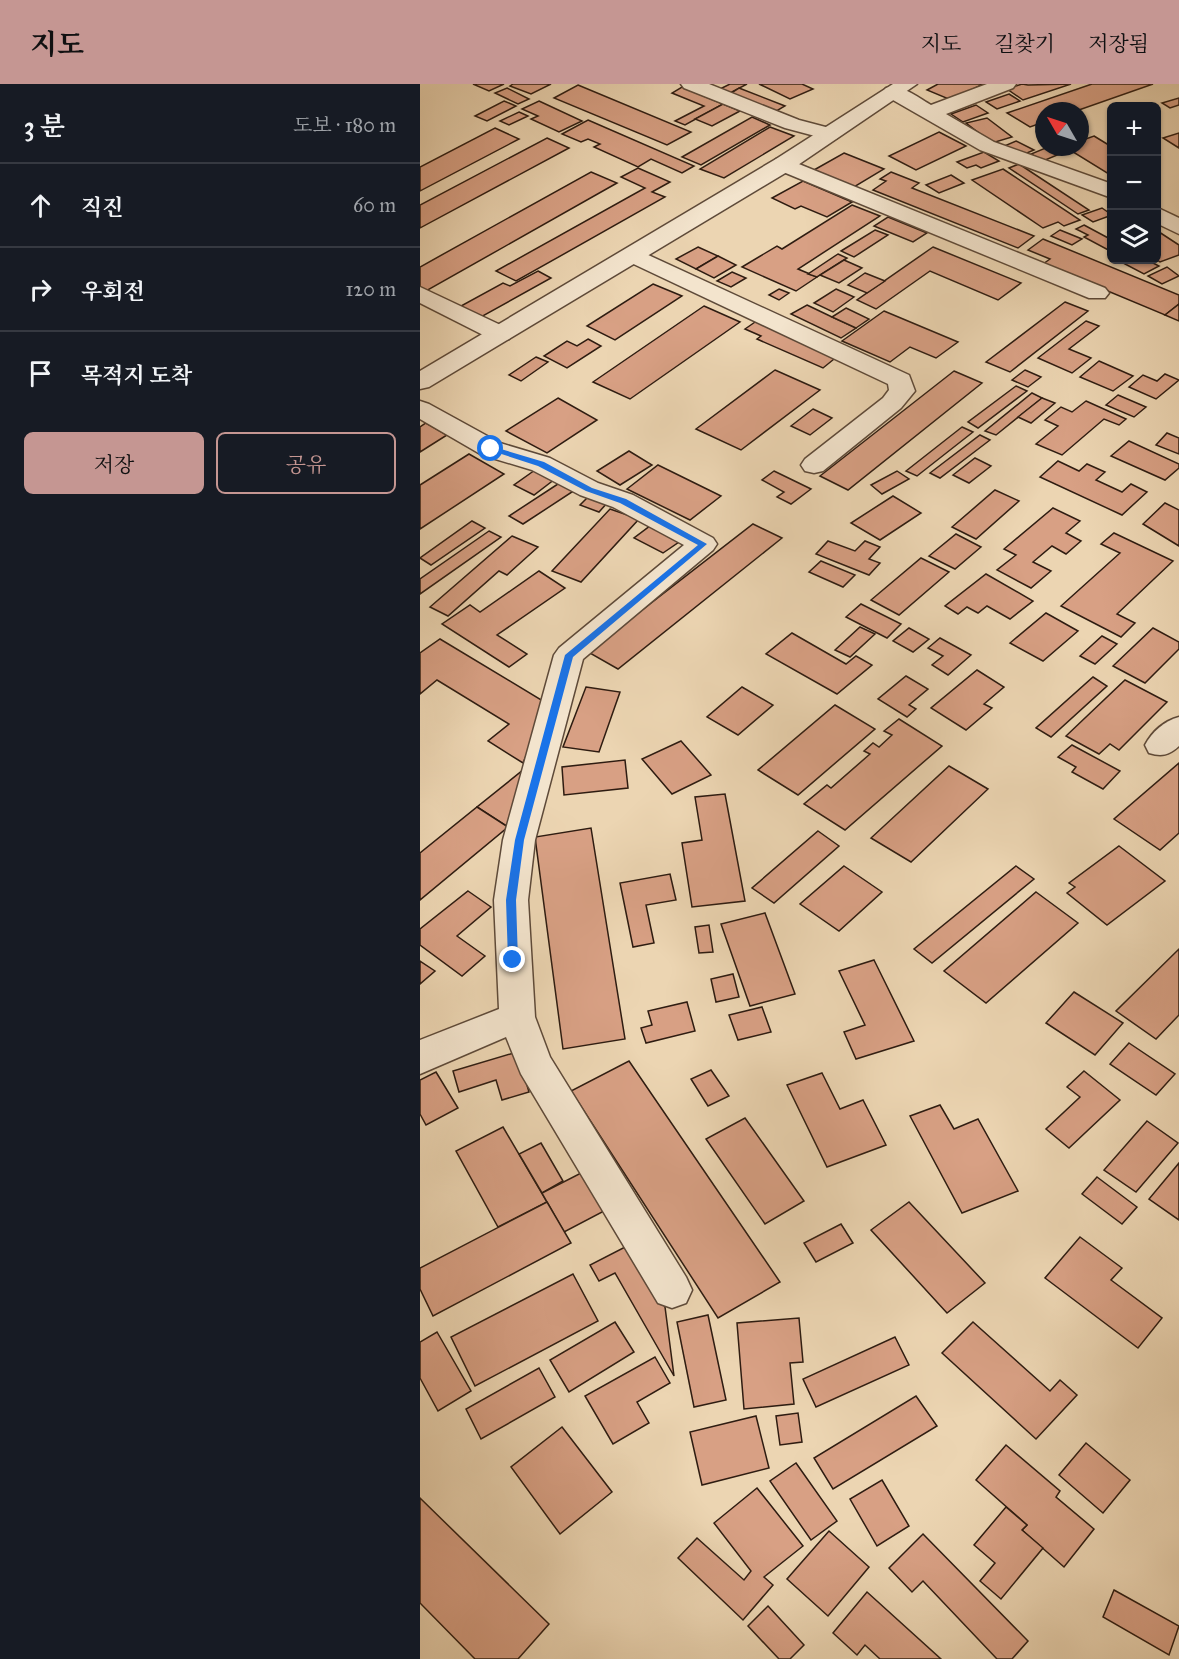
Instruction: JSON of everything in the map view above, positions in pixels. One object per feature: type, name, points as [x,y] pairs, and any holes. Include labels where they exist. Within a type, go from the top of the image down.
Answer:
[{"type":"street","points":[[691,84],[792,124],[830,134]]},
{"type":"street","points":[[931,112],[1006,84]]},
{"type":"street","points":[[420,382],[784,164],[900,88],[931,112],[987,146],[1107,190]]},
{"type":"street","points":[[784,164],[1097,293]]},
{"type":"street","points":[[1161,217],[1179,227]]},
{"type":"street","points":[[633,255],[900,380],[902,392],[892,403],[814,465]]},
{"type":"street","points":[[420,294],[500,334]]},
{"type":"street","points":[[420,409],[491,449],[541,464],[589,489],[623,501],[703,544],[569,655],[519,840],[511,900],[517,1017],[534,1063],[672,1290]]},
{"type":"street","points":[[420,1059],[429,1052],[517,1017]]},
{"type":"building","points":[[473,84],[504,84],[489,91]]},
{"type":"building","points":[[513,84],[551,84],[531,94],[510,86]]},
{"type":"building","points":[[730,84],[747,84],[730,93],[720,89]]},
{"type":"building","points":[[759,84],[802,84],[813,89],[790,99]]},
{"type":"building","points":[[938,84],[983,84],[951,100],[927,90]]},
{"type":"building","points":[[1022,84],[1071,84],[1023,100],[1007,89]]},
{"type":"building","points":[[1092,84],[1153,84],[1089,106],[1089,102],[1039,102]]},
{"type":"building","points":[[578,85],[691,132],[667,145],[554,98]]},
{"type":"building","points":[[682,87],[723,104],[685,125],[675,121],[704,106],[672,93]]},
{"type":"building","points":[[507,88],[529,99],[518,104],[495,93]]},
{"type":"building","points":[[739,88],[785,106],[773,113],[728,95]]},
{"type":"building","points":[[1009,94],[1020,101],[997,109],[986,102]]},
{"type":"building","points":[[1179,98],[1179,105],[1170,108],[1162,103]]},
{"type":"building","points":[[504,101],[516,106],[487,121],[475,116]]},
{"type":"building","points":[[539,101],[582,121],[559,132],[531,119],[538,116],[522,109]]},
{"type":"building","points":[[1035,103],[1035,125],[1030,127],[1007,113]]},
{"type":"building","points":[[723,104],[740,111],[712,126],[695,119]]},
{"type":"building","points":[[976,105],[988,113],[963,122],[951,114]]},
{"type":"building","points":[[519,112],[528,116],[509,125],[500,121]]},
{"type":"building","points":[[752,117],[770,125],[701,165],[682,157]]},
{"type":"building","points":[[987,118],[1012,137],[992,143],[966,123]]},
{"type":"building","points":[[588,120],[694,166],[682,173],[651,159],[638,167],[594,147],[600,144],[588,139],[581,142],[562,134]]},
{"type":"building","points":[[770,127],[794,136],[724,178],[700,169]]},
{"type":"building","points":[[495,128],[519,139],[420,191],[420,167]]},
{"type":"building","points":[[939,132],[966,146],[916,170],[889,156]]},
{"type":"building","points":[[1179,133],[1179,148],[1163,138]]},
{"type":"building","points":[[1094,136],[1107,144],[1107,173],[1080,156],[1089,156],[1089,138]]},
{"type":"building","points":[[547,138],[569,148],[420,228],[420,205]]},
{"type":"building","points":[[1016,141],[1034,150],[1020,156],[1002,147]]},
{"type":"building","points":[[984,152],[999,161],[981,168],[976,165],[967,168],[957,162]]},
{"type":"building","points":[[1035,152],[1035,156],[1055,156],[1043,161],[1031,154]]},
{"type":"building","points":[[844,153],[884,169],[854,187],[814,170]]},
{"type":"building","points":[[1019,164],[1089,210],[1078,214],[1009,168]]},
{"type":"building","points":[[638,168],[670,182],[652,192],[665,197],[516,281],[496,271],[645,188],[621,177]]},
{"type":"building","points":[[1003,169],[1080,220],[1064,226],[1058,222],[1043,228],[972,180]]},
{"type":"building","points":[[591,172],[617,183],[426,291],[420,288],[420,267]]},
{"type":"building","points":[[891,172],[919,183],[912,188],[1034,236],[1018,248],[873,190],[886,181],[880,179]]},
{"type":"building","points":[[951,175],[964,183],[939,193],[926,185]]},
{"type":"building","points":[[803,181],[852,202],[827,217],[801,206],[795,209],[772,198]]},
{"type":"building","points":[[852,205],[880,216],[798,269],[817,277],[796,291],[742,267],[777,246],[782,249]]},
{"type":"building","points":[[1102,208],[1107,212],[1107,217],[1093,222],[1082,215]]},
{"type":"building","points":[[888,217],[927,233],[913,242],[874,226]]},
{"type":"building","points":[[1084,225],[1107,237],[1107,249],[1084,237],[1088,235],[1076,229]]},
{"type":"building","points":[[875,230],[888,235],[854,257],[841,251]]},
{"type":"building","points":[[1060,230],[1082,239],[1072,245],[1051,236]]},
{"type":"building","points":[[1161,233],[1179,245],[1179,255],[1161,262]]},
{"type":"building","points":[[1043,239],[1179,295],[1179,304],[1165,315],[1043,264],[1050,259],[1028,250]]},
{"type":"building","points":[[698,247],[718,256],[696,269],[676,259]]},
{"type":"building","points":[[933,247],[1021,283],[998,300],[930,271],[876,309],[857,300]]},
{"type":"building","points":[[838,254],[847,258],[817,277],[808,274]]},
{"type":"building","points":[[718,256],[736,265],[714,278],[696,269]]},
{"type":"building","points":[[844,260],[862,268],[839,283],[820,275]]},
{"type":"building","points":[[1125,264],[1159,266],[1144,274]]},
{"type":"building","points":[[1167,267],[1179,276],[1162,284],[1148,276]]},
{"type":"building","points":[[538,271],[551,278],[481,317],[461,306],[503,283],[510,286]]},
{"type":"building","points":[[732,272],[746,278],[731,287],[717,281]]},
{"type":"building","points":[[865,273],[885,281],[867,293],[848,285]]},
{"type":"building","points":[[653,284],[682,296],[615,340],[587,326]]},
{"type":"building","points":[[779,289],[789,293],[779,300],[769,295]]},
{"type":"building","points":[[836,289],[854,297],[833,312],[814,303]]},
{"type":"building","points":[[1065,302],[1088,311],[1010,372],[986,362]]},
{"type":"building","points":[[1179,304],[1179,321],[1165,315]]},
{"type":"building","points":[[807,305],[856,328],[841,338],[791,314]]},
{"type":"building","points":[[704,306],[740,322],[630,399],[593,382]]},
{"type":"building","points":[[846,308],[869,319],[856,328],[832,317]]},
{"type":"building","points":[[884,311],[958,342],[936,358],[910,347],[890,362],[842,341]]},
{"type":"building","points":[[758,320],[839,355],[823,368],[757,339],[761,336],[745,329]]},
{"type":"building","points":[[1086,321],[1099,326],[1069,349],[1091,358],[1072,373],[1038,358]]},
{"type":"building","points":[[588,339],[601,346],[567,368],[544,356],[567,341],[577,346]]},
{"type":"building","points":[[536,357],[548,362],[521,381],[509,375]]},
{"type":"building","points":[[1099,361],[1133,376],[1113,391],[1080,377]]},
{"type":"building","points":[[775,370],[820,390],[741,450],[696,429]]},
{"type":"building","points":[[1025,370],[1041,377],[1028,387],[1012,380]]},
{"type":"building","points":[[954,371],[982,383],[848,490],[820,476]]},
{"type":"building","points":[[1165,374],[1179,380],[1156,399],[1129,387],[1143,375],[1157,381]]},
{"type":"building","points":[[1016,386],[1027,391],[978,428],[968,422]]},
{"type":"building","points":[[1032,393],[1042,398],[996,435],[985,431]]},
{"type":"building","points":[[1118,395],[1146,407],[1134,417],[1106,405]]},
{"type":"building","points":[[558,398],[597,420],[547,453],[506,431]]},
{"type":"building","points":[[1042,398],[1055,403],[1031,423],[1018,417]]},
{"type":"building","points":[[1086,401],[1126,419],[1119,425],[1104,419],[1062,455],[1036,444],[1058,426],[1045,420],[1061,407],[1072,412]]},
{"type":"building","points":[[813,409],[832,418],[810,435],[791,426]]},
{"type":"building","points":[[426,423],[447,435],[420,452],[420,427]]},
{"type":"building","points":[[962,427],[973,432],[917,476],[906,471]]},
{"type":"building","points":[[1167,433],[1179,438],[1179,454],[1156,445]]},
{"type":"building","points":[[980,435],[990,440],[940,478],[930,473]]},
{"type":"building","points":[[1129,441],[1179,464],[1179,468],[1165,480],[1111,456]]},
{"type":"building","points":[[629,451],[652,465],[620,485],[597,471]]},
{"type":"building","points":[[469,454],[504,474],[420,529],[420,485]]},
{"type":"building","points":[[975,458],[991,466],[969,483],[953,475]]},
{"type":"building","points":[[1058,461],[1079,471],[1087,464],[1105,472],[1096,480],[1122,492],[1131,484],[1147,492],[1122,515],[1040,477]]},
{"type":"building","points":[[658,465],[721,496],[690,520],[627,489]]},
{"type":"building","points":[[535,470],[555,479],[534,495],[514,485]]},
{"type":"building","points":[[774,471],[811,489],[791,504],[777,497],[784,492],[762,480]]},
{"type":"building","points":[[897,471],[909,479],[882,494],[871,485]]},
{"type":"building","points":[[561,482],[575,490],[523,524],[509,516]]},
{"type":"building","points":[[995,490],[1019,501],[976,539],[952,527]]},
{"type":"building","points":[[589,496],[608,502],[599,512],[580,505]]},
{"type":"building","points":[[893,496],[921,513],[880,540],[851,523]]},
{"type":"building","points":[[1165,503],[1179,510],[1179,546],[1143,524]]},
{"type":"building","points":[[1053,508],[1080,521],[1066,533],[1081,541],[1066,554],[1052,546],[1033,562],[1051,571],[1031,588],[997,570],[1016,555],[1004,549]]},
{"type":"building","points":[[610,509],[639,519],[581,582],[552,571]]},
{"type":"building","points":[[472,521],[485,528],[431,565],[420,558]]},
{"type":"building","points":[[753,524],[782,538],[618,669],[588,652]]},
{"type":"building","points":[[650,526],[679,542],[663,553],[634,538]]},
{"type":"building","points":[[489,531],[501,537],[420,594],[420,579]]},
{"type":"building","points":[[1114,533],[1173,561],[1117,614],[1135,623],[1121,637],[1061,606],[1120,553],[1101,544]]},
{"type":"building","points":[[956,534],[981,547],[955,569],[929,556]]},
{"type":"building","points":[[512,536],[538,547],[507,575],[499,571],[448,616],[430,607]]},
{"type":"building","points":[[828,541],[855,551],[865,541],[880,547],[869,559],[880,563],[869,575],[816,554]]},
{"type":"building","points":[[921,558],[949,572],[899,615],[871,600]]},
{"type":"building","points":[[821,561],[855,575],[843,587],[809,572]]},
{"type":"building","points":[[539,571],[565,588],[497,635],[527,654],[509,667],[442,624],[470,605],[480,612]]},
{"type":"building","points":[[986,574],[1033,601],[1010,619],[987,606],[978,613],[967,607],[958,614],[945,606]]},
{"type":"building","points":[[861,604],[901,624],[887,638],[846,617]]},
{"type":"building","points":[[1046,613],[1078,631],[1043,661],[1010,643]]},
{"type":"building","points":[[860,627],[875,634],[850,657],[835,650]]},
{"type":"building","points":[[909,628],[929,639],[913,652],[893,641]]},
{"type":"building","points":[[1153,628],[1179,642],[1179,649],[1145,683],[1113,666]]},
{"type":"building","points":[[792,633],[846,664],[856,656],[872,665],[837,694],[766,654]]},
{"type":"building","points":[[1102,636],[1117,644],[1095,664],[1080,656]]},
{"type":"building","points":[[940,638],[971,655],[948,675],[932,665],[943,656],[928,648]]},
{"type":"building","points":[[440,639],[548,704],[523,763],[488,741],[509,724],[437,680],[420,694],[420,653]]},
{"type":"building","points":[[977,670],[1004,687],[984,704],[992,708],[966,730],[931,708]]},
{"type":"building","points":[[906,676],[928,689],[909,705],[916,709],[907,717],[878,699]]},
{"type":"building","points":[[1093,677],[1107,686],[1051,737],[1036,728]]},
{"type":"building","points":[[1125,680],[1167,702],[1119,750],[1110,744],[1099,754],[1066,736]]},
{"type":"building","points":[[586,687],[620,692],[599,752],[563,747]]},
{"type":"building","points":[[742,687],[773,705],[738,735],[707,717]]},
{"type":"building","points":[[835,705],[875,729],[798,795],[758,770]]},
{"type":"building","points":[[899,719],[942,746],[845,830],[804,804],[827,785],[831,788],[870,754],[864,751],[873,743],[879,747],[892,735],[884,731]]},
{"type":"building","points":[[681,741],[711,775],[672,794],[642,759]]},
{"type":"building","points":[[1072,745],[1120,771],[1103,789],[1072,772],[1076,767],[1058,757]]},
{"type":"building","points":[[625,760],[628,788],[564,795],[562,767]]},
{"type":"building","points":[[1179,763],[1179,833],[1160,850],[1114,819]]},
{"type":"building","points":[[528,766],[508,827],[477,807]]},
{"type":"building","points":[[949,766],[988,789],[911,862],[871,838]]},
{"type":"building","points":[[725,794],[745,901],[692,907],[682,843],[702,840],[695,797]]},
{"type":"building","points":[[477,807],[508,827],[420,900],[420,853]]},
{"type":"building","points":[[591,828],[625,1039],[563,1049],[535,837]]},
{"type":"building","points":[[818,831],[839,846],[774,903],[752,888]]},
{"type":"building","points":[[1119,846],[1165,881],[1107,925],[1067,893],[1075,887],[1069,883]]},
{"type":"building","points":[[844,866],[882,892],[839,931],[800,904]]},
{"type":"building","points":[[1016,866],[1034,879],[932,963],[914,949]]},
{"type":"building","points":[[670,874],[676,900],[646,905],[654,943],[633,947],[620,883]]},
{"type":"building","points":[[468,891],[491,907],[457,936],[485,956],[462,976],[420,945],[420,929]]},
{"type":"building","points":[[1036,892],[1078,923],[986,1003],[944,971]]},
{"type":"building","points":[[765,913],[795,994],[750,1006],[721,924]]},
{"type":"building","points":[[709,925],[713,952],[699,953],[695,927]]},
{"type":"building","points":[[1179,949],[1179,1015],[1156,1039],[1116,1011]]},
{"type":"building","points":[[874,960],[914,1041],[856,1059],[844,1032],[865,1025],[839,971]]},
{"type":"building","points":[[420,961],[435,971],[420,984]]},
{"type":"building","points":[[733,974],[739,997],[716,1002],[711,979]]},
{"type":"building","points":[[1074,992],[1123,1023],[1095,1055],[1046,1023]]},
{"type":"building","points":[[687,1002],[695,1031],[646,1043],[641,1028],[652,1025],[648,1011]]},
{"type":"building","points":[[762,1007],[771,1032],[738,1040],[729,1015]]},
{"type":"building","points":[[1129,1043],[1175,1074],[1156,1095],[1110,1064]]},
{"type":"building","points":[[517,1052],[529,1092],[502,1100],[496,1080],[459,1092],[453,1071]]},
{"type":"building","points":[[629,1061],[780,1282],[718,1318],[571,1091]]},
{"type":"building","points":[[711,1070],[729,1096],[708,1106],[691,1079]]},
{"type":"building","points":[[1084,1071],[1120,1100],[1069,1148],[1046,1129],[1080,1097],[1067,1087]]},
{"type":"building","points":[[436,1072],[458,1108],[426,1125],[420,1114],[420,1080]]},
{"type":"building","points":[[822,1073],[840,1109],[863,1100],[886,1145],[827,1167],[787,1085]]},
{"type":"building","points":[[940,1105],[954,1129],[978,1119],[1018,1191],[962,1213],[910,1116]]},
{"type":"building","points":[[745,1118],[804,1201],[765,1224],[706,1139]]},
{"type":"building","points":[[1147,1121],[1178,1143],[1136,1192],[1104,1170]]},
{"type":"building","points":[[503,1127],[547,1202],[498,1227],[456,1151]]},
{"type":"building","points":[[541,1143],[563,1181],[542,1193],[519,1154]]},
{"type":"building","points":[[1179,1163],[1179,1220],[1149,1199]]},
{"type":"building","points":[[583,1172],[606,1210],[564,1232],[542,1193]]},
{"type":"building","points":[[1097,1177],[1137,1207],[1122,1224],[1082,1194]]},
{"type":"building","points":[[547,1202],[571,1243],[433,1316],[420,1289],[420,1268]]},
{"type":"building","points":[[909,1202],[985,1283],[947,1313],[871,1230]]},
{"type":"building","points":[[841,1224],[853,1243],[816,1262],[804,1243]]},
{"type":"building","points":[[1080,1237],[1122,1268],[1111,1280],[1162,1318],[1138,1348],[1045,1278]]},
{"type":"building","points":[[629,1245],[665,1307],[674,1376],[615,1273],[599,1281],[590,1265]]},
{"type":"building","points":[[573,1274],[598,1321],[475,1386],[451,1337]]},
{"type":"building","points":[[708,1315],[726,1400],[694,1407],[677,1322]]},
{"type":"building","points":[[799,1318],[803,1362],[790,1363],[794,1404],[744,1409],[737,1323]]},
{"type":"building","points":[[615,1322],[634,1352],[569,1392],[550,1360]]},
{"type":"building","points":[[973,1322],[1050,1391],[1060,1380],[1077,1395],[1036,1439],[942,1353]]},
{"type":"building","points":[[437,1332],[471,1391],[438,1411],[420,1378],[420,1342]]},
{"type":"building","points":[[895,1337],[909,1365],[816,1407],[803,1379]]},
{"type":"building","points":[[655,1357],[670,1383],[637,1402],[649,1423],[613,1444],[585,1396]]},
{"type":"building","points":[[539,1368],[555,1397],[481,1439],[466,1409]]},
{"type":"building","points":[[916,1396],[937,1426],[833,1489],[814,1458]]},
{"type":"building","points":[[798,1413],[802,1442],[780,1445],[776,1416]]},
{"type":"building","points":[[756,1416],[769,1468],[702,1485],[690,1432]]},
{"type":"building","points":[[562,1427],[612,1492],[560,1534],[511,1467]]},
{"type":"building","points":[[1086,1443],[1130,1480],[1103,1513],[1059,1475]]},
{"type":"building","points":[[1006,1445],[1060,1491],[1056,1497],[1094,1529],[1064,1567],[1022,1530],[1027,1525],[976,1480]]},
{"type":"building","points":[[796,1463],[837,1521],[811,1540],[770,1481]]},
{"type":"building","points":[[882,1480],[909,1526],[877,1546],[850,1499]]},
{"type":"building","points":[[757,1488],[803,1546],[764,1577],[773,1585],[743,1620],[678,1558],[697,1538],[744,1580],[751,1571],[714,1523]]},
{"type":"building","points":[[420,1498],[549,1624],[518,1659],[475,1659],[420,1603]]},
{"type":"building","points":[[1006,1507],[1027,1525],[1022,1530],[1043,1548],[1001,1599],[980,1581],[995,1563],[974,1545]]},
{"type":"building","points":[[829,1531],[869,1567],[828,1616],[787,1579]]},
{"type":"building","points":[[923,1534],[1028,1641],[1012,1659],[997,1659],[923,1581],[912,1592],[889,1568]]},
{"type":"building","points":[[1114,1590],[1179,1626],[1169,1655],[1103,1617]]},
{"type":"building","points":[[867,1592],[941,1659],[880,1659],[865,1645],[857,1655],[833,1633]]},
{"type":"building","points":[[768,1606],[804,1645],[790,1659],[779,1659],[748,1626]]},
{"type":"route","points":[[491,449],[541,464],[589,489],[623,501],[703,544],[569,655],[556,696],[519,840],[511,900],[513,960]]}]
